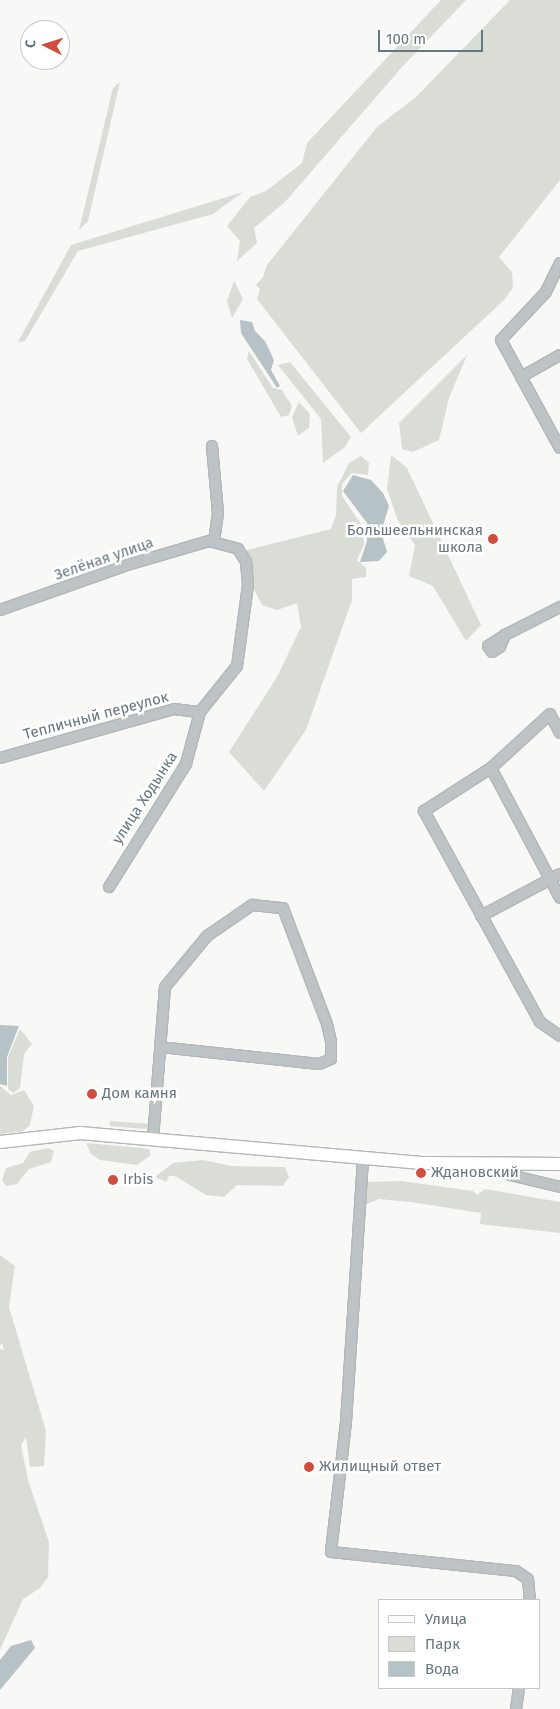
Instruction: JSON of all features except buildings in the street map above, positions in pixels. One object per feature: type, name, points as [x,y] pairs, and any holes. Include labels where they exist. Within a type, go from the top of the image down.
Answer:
[{"type":"main road","points":[[0,1142],[80,1133],[471,1166],[560,1165]]},
{"type":"street","points":[[559,446],[501,340],[546,292],[560,263]]},
{"type":"street","points":[[521,377],[560,355]]},
{"type":"street","points":[[212,446],[218,513],[216,541]]},
{"type":"street","name":"Зелёная улица","points":[[0,610],[124,566],[216,541]]},
{"type":"street","name":"улица Ходынка","points":[[109,886],[186,764],[200,712],[236,666],[248,585],[246,562],[238,549],[216,541]]},
{"type":"street","points":[[505,635],[560,607]]},
{"type":"street","name":"Тепличный переулок","points":[[0,758],[174,709],[200,712]]},
{"type":"street","points":[[560,733],[550,714],[491,768],[424,811],[540,1022],[560,1036]]},
{"type":"street","points":[[491,768],[560,898]]},
{"type":"street","points":[[481,916],[560,874]]},
{"type":"street","points":[[153,1139],[165,987],[207,936],[252,905],[283,908],[326,1024],[331,1042],[331,1059],[319,1064],[161,1047]]},
{"type":"street","points":[[363,1158],[346,1422],[331,1552],[516,1571],[528,1579],[530,1599]]},
{"type":"street","points":[[471,1166],[560,1187]]},
{"type":"street","points":[[516,1709],[519,1689]]},
{"type":"green space","points":[[441,0],[466,0],[402,67],[285,202],[254,228],[257,243],[237,261],[240,241],[227,226],[250,197],[266,191],[302,163],[307,143]]},
{"type":"green space","points":[[510,0],[560,0],[560,180],[499,257],[512,272],[513,288],[503,301],[361,433],[257,299],[260,289],[256,285],[263,277],[267,265],[377,127],[416,97]]},
{"type":"green space","points":[[120,82],[88,221],[79,230],[113,88]]},
{"type":"green space","points":[[243,192],[213,214],[78,251],[25,341],[18,342],[71,245]]},
{"type":"green space","points":[[234,281],[243,299],[232,318],[227,301]]},
{"type":"green space","points":[[249,351],[273,388],[282,390],[292,406],[289,415],[281,417],[247,359]]},
{"type":"green space","points":[[467,355],[449,398],[439,440],[413,452],[402,449],[399,423]]},
{"type":"green space","points":[[290,362],[351,437],[345,447],[323,463],[321,419],[278,365]]},
{"type":"green space","points":[[299,402],[310,414],[309,428],[298,436],[292,417]]},
{"type":"green space","points":[[391,455],[407,468],[481,625],[466,641],[433,586],[409,576],[415,545],[398,521],[387,489]]},
{"type":"green space","points":[[361,456],[369,463],[368,475],[352,473],[342,484],[342,496],[363,527],[364,545],[357,560],[366,568],[366,577],[352,579],[352,600],[306,730],[264,791],[229,752],[277,677],[301,627],[297,603],[277,610],[262,605],[252,585],[243,551],[331,529],[336,515],[337,487],[349,463]]},
{"type":"green space","points":[[20,1029],[32,1044],[24,1054],[20,1088],[13,1093],[8,1089],[8,1057]]},
{"type":"green space","points":[[0,1086],[11,1095],[24,1090],[34,1106],[30,1125],[23,1131],[0,1134]]},
{"type":"green space","points":[[110,1121],[154,1124],[145,1129],[110,1126]]},
{"type":"green space","points":[[86,1143],[149,1149],[151,1155],[137,1165],[100,1160],[91,1154]]},
{"type":"green space","points":[[48,1148],[54,1151],[51,1162],[29,1169],[17,1184],[6,1186],[2,1180],[6,1168],[23,1163],[30,1152]]},
{"type":"green space","points":[[203,1160],[232,1166],[285,1167],[289,1177],[283,1186],[237,1185],[224,1197],[206,1195],[175,1176],[169,1176],[166,1182],[155,1177],[173,1163]]},
{"type":"green space","points":[[402,1181],[473,1191],[477,1195],[485,1189],[560,1202],[560,1233],[480,1224],[481,1213],[411,1202],[379,1199],[362,1206],[366,1182]]},
{"type":"green space","points":[[0,1255],[15,1266],[9,1307],[46,1431],[44,1466],[30,1467],[26,1437],[21,1445],[28,1480],[49,1542],[48,1577],[40,1588],[23,1599],[0,1650],[0,1349],[4,1350],[2,1343],[0,1346]]},
{"type":"water","points":[[240,320],[252,322],[255,331],[265,341],[274,360],[271,370],[280,386],[277,388],[241,333]]},
{"type":"water","points":[[353,475],[371,480],[383,493],[389,506],[381,532],[387,552],[379,561],[360,562],[367,541],[367,523],[343,491]]},
{"type":"water","points":[[0,1025],[19,1026],[7,1057],[7,1086],[0,1084]]},
{"type":"water","points":[[31,1640],[35,1648],[0,1690],[0,1660],[11,1646]]},
{"type":"place","name":"Большеельнинская школа","points":[[493,539]]},
{"type":"place","name":"Дом камня","points":[[92,1094]]},
{"type":"place","name":"Ждановский","points":[[421,1173]]},
{"type":"place","name":"Irbis","points":[[113,1180]]},
{"type":"place","name":"Жилищный ответ","points":[[309,1467]]}]
